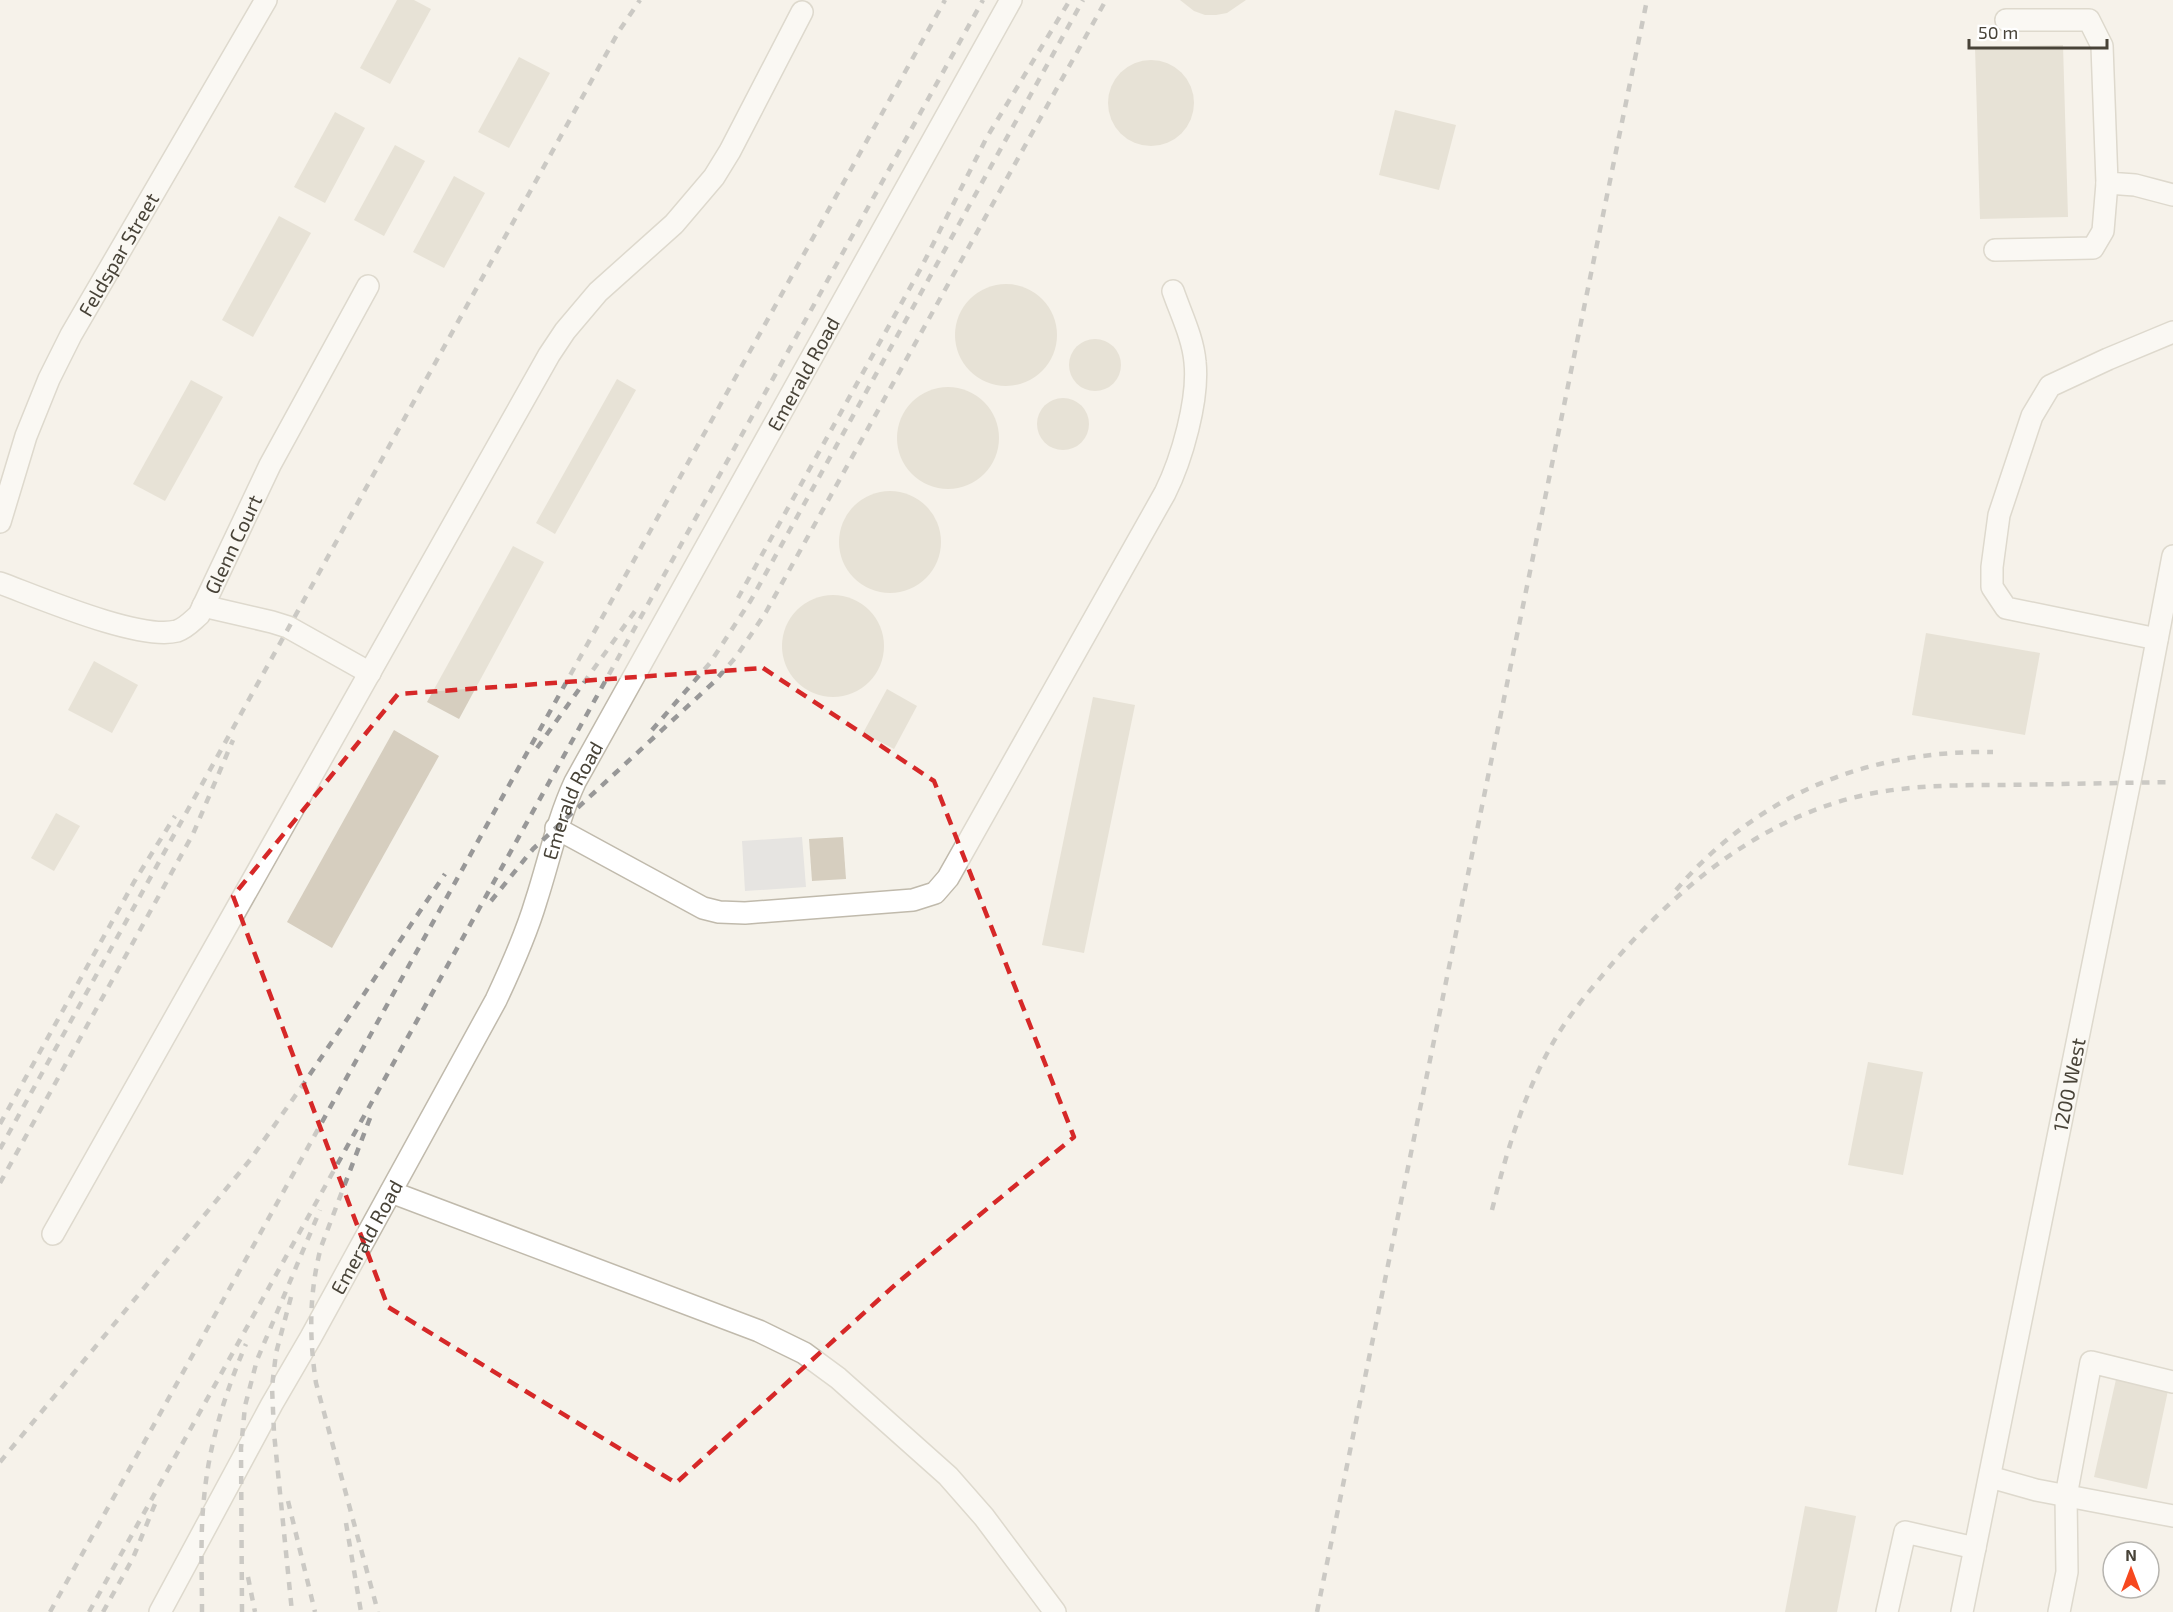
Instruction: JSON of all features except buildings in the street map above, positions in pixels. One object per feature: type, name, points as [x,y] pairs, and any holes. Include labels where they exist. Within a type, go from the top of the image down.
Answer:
[{"type":"street","name":"Feldspar Street","points":[[0,522],[26,436],[71,335],[266,0]]},
{"type":"street","name":"Emerald Road","points":[[159,1612],[509,973],[535,904],[556,828],[575,782],[1011,0]]},
{"type":"street","points":[[53,1234],[549,355],[565,331],[598,292],[674,224],[714,177],[730,151],[802,12]]},
{"type":"street","points":[[1995,250],[2093,248],[2103,231],[2107,183],[2102,46],[2089,20],[2006,20]]},
{"type":"street","points":[[2107,183],[2135,185],[2173,195]]},
{"type":"street","name":"Glenn Court","points":[[0,583],[128,628],[145,631],[176,631],[189,625],[199,615],[270,465],[368,286]]},
{"type":"street","points":[[556,828],[688,901],[719,912],[745,913],[913,900],[935,893],[948,878],[1165,493],[1179,462],[1188,428],[1196,373],[1193,347],[1173,291]]},
{"type":"street","points":[[2157,639],[2006,608],[1992,587],[1992,567],[1999,515],[2032,416],[2050,386],[2173,332]]},
{"type":"street","name":"1200 West","points":[[1962,1612],[2173,556]]},
{"type":"street","points":[[203,606],[288,627],[370,673]]},
{"type":"street","points":[[391,1192],[759,1331],[804,1353],[855,1391],[948,1476],[984,1517],[1055,1612]]},
{"type":"street","points":[[2059,1612],[2067,1572],[2066,1496],[2091,1362],[2173,1382]]},
{"type":"street","points":[[1990,1477],[2036,1490],[2173,1516]]},
{"type":"street","points":[[1887,1612],[1905,1533],[1975,1548]]},
{"type":"highlighted area","points":[[763,668],[934,781],[1074,1137],[896,1284],[676,1483],[388,1307],[233,896],[398,694]]},
{"type":"shaded area","points":[[802,837],[806,887],[745,891],[742,841]]},
{"type":"railway","points":[[0,1149],[619,31],[640,0]]},
{"type":"railway","points":[[50,1612],[945,0]]},
{"type":"railway","points":[[89,1612],[983,0]]},
{"type":"railway","points":[[738,598],[921,268],[987,137],[1070,0]]},
{"type":"railway","points":[[652,730],[710,663],[751,600],[1083,0]]},
{"type":"railway","points":[[491,901],[533,849],[714,682],[736,657],[766,612],[1106,0]]},
{"type":"railway","points":[[1317,1612],[1647,0]]},
{"type":"railway","points":[[537,748],[638,607]]},
{"type":"railway","points":[[0,1183],[193,834],[233,740]]},
{"type":"railway","points":[[1676,890],[1708,856],[1743,828],[1779,804],[1818,784],[1859,769],[1902,759],[1947,753],[1993,752]]},
{"type":"railway","points":[[1492,1210],[1509,1148],[1531,1087],[1569,1018],[1606,971],[1661,912],[1723,860],[1757,838],[1792,819],[1830,805],[1886,791],[1954,785],[2173,782]]},
{"type":"railway","points":[[0,1124],[134,882],[175,816]]},
{"type":"railway","points":[[0,1462],[250,1160],[445,874]]},
{"type":"railway","points":[[370,1118],[321,1247],[314,1281],[311,1332],[316,1383],[378,1612]]},
{"type":"railway","points":[[242,1612],[241,1448],[245,1406],[257,1360],[320,1210]]},
{"type":"railway","points":[[291,1297],[276,1353],[272,1387],[274,1433],[292,1612]]},
{"type":"railway","points":[[202,1612],[201,1555],[206,1478],[219,1419],[246,1344]]},
{"type":"railway","points":[[288,1501],[315,1612]]},
{"type":"railway","points":[[103,1612],[133,1558],[155,1504]]},
{"type":"railway","points":[[346,1523],[361,1612]]},
{"type":"railway","points":[[248,1577],[255,1612]]}]
